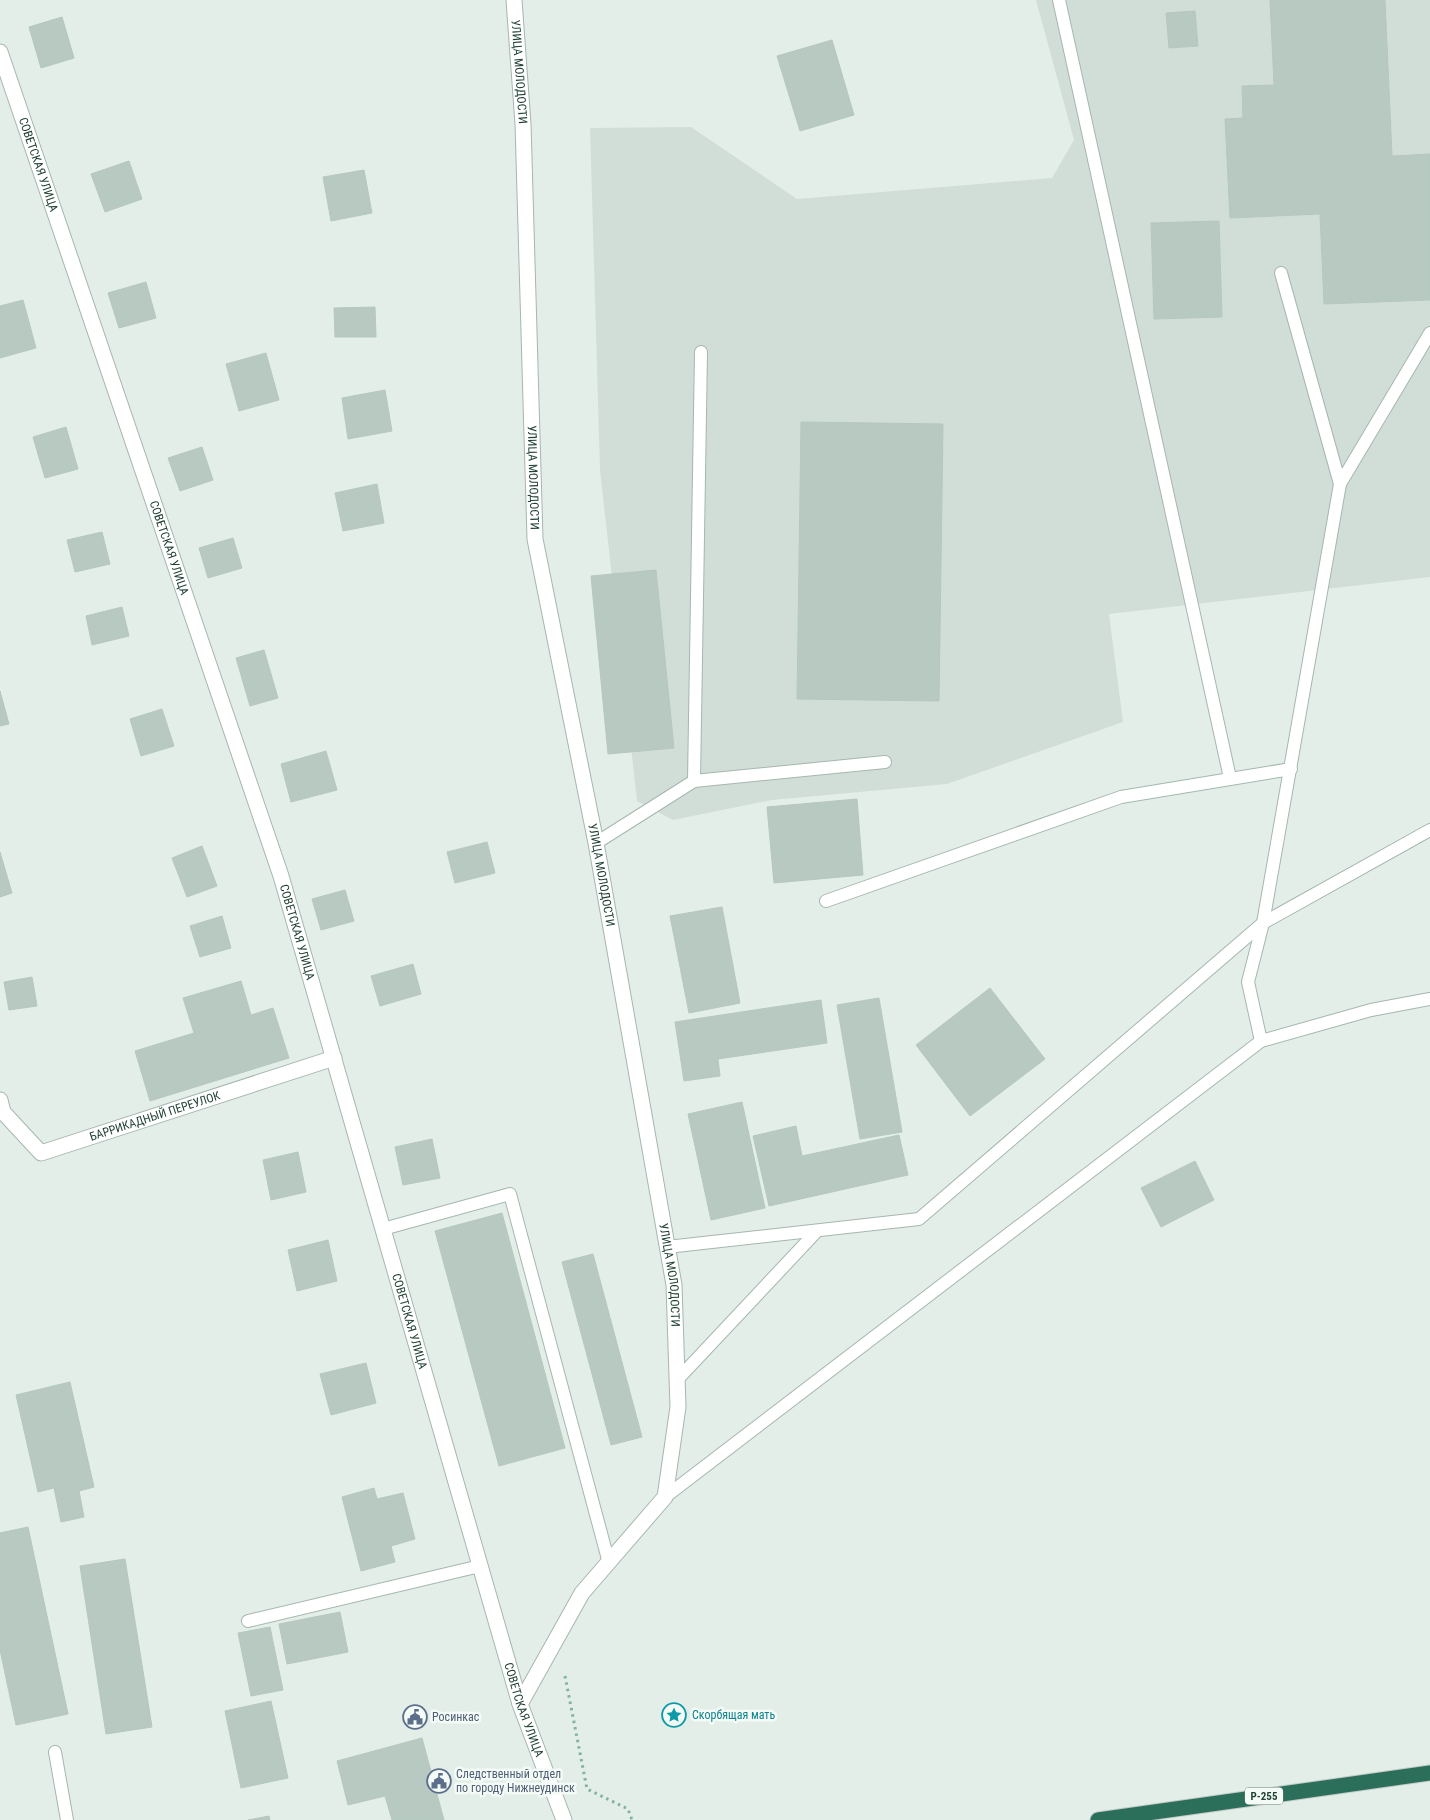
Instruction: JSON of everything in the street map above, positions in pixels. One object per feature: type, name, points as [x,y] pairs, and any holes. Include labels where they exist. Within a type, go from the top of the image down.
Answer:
[{"type":"highway","name":"Р-255","points":[[1098,1820],[1430,1773]]},
{"type":"street","name":"УЛИЦА МОЛОДОСТИ","points":[[514,0],[523,124],[535,539],[596,843],[674,1284],[678,1407],[666,1498]]},
{"type":"street","name":"СОВЕТСКАЯ УЛИЦА","points":[[0,52],[281,876],[520,1704],[564,1820]]},
{"type":"street","name":"БАРРИКАДНЫЙ ПЕРЕУЛОК","points":[[0,1100],[3,1112],[41,1153],[334,1058]]},
{"type":"street","points":[[520,1704],[582,1593],[666,1498]]},
{"type":"lane","points":[[1059,0],[1230,778]]},
{"type":"lane","points":[[1281,273],[1340,484]]},
{"type":"lane","points":[[1261,1041],[1248,982],[1262,923],[1291,769],[1340,484],[1430,334]]},
{"type":"lane","points":[[694,780],[701,352]]},
{"type":"lane","points":[[596,843],[694,780],[885,762]]},
{"type":"lane","points":[[826,901],[1121,797],[1291,769]]},
{"type":"lane","points":[[667,1247],[919,1219],[1262,923],[1430,830]]},
{"type":"lane","points":[[666,1498],[1261,1041],[1371,1010],[1430,999]]},
{"type":"lane","points":[[383,1229],[510,1194],[609,1563]]},
{"type":"lane","points":[[677,1380],[817,1230]]},
{"type":"lane","points":[[248,1621],[480,1566]]},
{"type":"lane","points":[[54,1752],[67,1820]]},
{"type":"path","points":[[557,1638],[587,1788],[628,1808],[632,1820]]},
{"type":"shaded area","points":[[1036,0],[1430,0],[1430,577],[1109,614],[1123,722],[947,784],[772,800],[673,820],[637,801],[600,470],[590,128],[691,127],[797,199],[1052,178],[1074,140]]},
{"type":"building","points":[[1270,0],[1385,0],[1392,156],[1430,154],[1430,300],[1324,304],[1320,214],[1230,218],[1225,119],[1243,118],[1242,86],[1274,85]]},
{"type":"building","points":[[1195,11],[1198,46],[1169,48],[1166,13]]},
{"type":"building","points":[[62,17],[74,58],[41,68],[29,27]]},
{"type":"building","points":[[832,40],[854,115],[800,131],[777,56]]},
{"type":"building","points":[[129,161],[142,199],[105,212],[91,174]]},
{"type":"building","points":[[364,170],[372,213],[331,221],[323,177]]},
{"type":"building","points":[[1219,221],[1222,317],[1154,319],[1151,223]]},
{"type":"building","points":[[146,282],[156,318],[119,328],[108,293]]},
{"type":"building","points":[[23,300],[36,348],[0,358],[0,306]]},
{"type":"building","points":[[375,307],[376,337],[335,337],[334,308]]},
{"type":"building","points":[[266,353],[279,400],[239,411],[226,364]]},
{"type":"building","points":[[385,390],[392,431],[348,439],[342,398]]},
{"type":"building","points":[[801,422],[943,424],[939,701],[797,699]]},
{"type":"building","points":[[66,427],[78,469],[45,478],[33,437]]},
{"type":"building","points":[[202,447],[213,480],[180,491],[168,458]]},
{"type":"building","points":[[377,484],[384,523],[343,531],[335,493]]},
{"type":"building","points":[[102,532],[110,564],[75,572],[67,540]]},
{"type":"building","points":[[233,538],[242,568],[208,578],[199,548]]},
{"type":"building","points":[[656,570],[674,748],[608,754],[591,576]]},
{"type":"building","points":[[122,607],[129,636],[92,645],[86,616]]},
{"type":"building","points":[[264,650],[278,698],[250,706],[236,658]]},
{"type":"building","points":[[0,691],[9,724],[0,726]]},
{"type":"building","points":[[162,709],[174,746],[141,756],[130,719]]},
{"type":"building","points":[[326,751],[337,790],[291,802],[281,764]]},
{"type":"building","points":[[857,799],[863,875],[774,883],[767,807]]},
{"type":"building","points":[[487,842],[495,873],[455,883],[447,852]]},
{"type":"building","points":[[202,846],[217,886],[187,897],[172,858]]},
{"type":"building","points":[[0,852],[12,893],[0,897]]},
{"type":"building","points":[[345,890],[354,921],[321,930],[312,899]]},
{"type":"building","points":[[722,907],[740,1003],[689,1013],[670,916]]},
{"type":"building","points":[[222,916],[231,948],[200,957],[190,926]]},
{"type":"building","points":[[413,964],[421,994],[380,1006],[371,976]]},
{"type":"building","points":[[32,977],[37,1006],[9,1010],[4,982]]},
{"type":"building","points":[[241,981],[251,1015],[273,1008],[289,1058],[150,1101],[135,1051],[194,1033],[183,998]]},
{"type":"building","points":[[990,988],[1045,1059],[970,1116],[916,1045]]},
{"type":"building","points":[[879,998],[902,1132],[860,1139],[837,1005]]},
{"type":"building","points":[[821,1000],[827,1043],[718,1059],[720,1076],[684,1081],[675,1022]]},
{"type":"building","points":[[742,1102],[765,1208],[711,1220],[688,1114]]},
{"type":"building","points":[[796,1126],[802,1156],[899,1135],[908,1175],[769,1206],[753,1136]]},
{"type":"building","points":[[432,1139],[440,1178],[403,1185],[395,1147]]},
{"type":"building","points":[[298,1152],[306,1192],[271,1200],[263,1160]]},
{"type":"building","points":[[1195,1161],[1214,1200],[1161,1227],[1141,1188]]},
{"type":"building","points":[[502,1213],[565,1448],[499,1466],[435,1231]]},
{"type":"building","points":[[328,1240],[337,1281],[297,1291],[288,1250]]},
{"type":"building","points":[[593,1254],[642,1437],[611,1445],[562,1262]]},
{"type":"building","points":[[366,1363],[376,1403],[331,1415],[320,1374]]},
{"type":"building","points":[[70,1382],[94,1487],[79,1491],[84,1517],[61,1522],[54,1488],[38,1492],[16,1395]]},
{"type":"building","points":[[374,1488],[377,1499],[403,1493],[415,1539],[391,1546],[395,1562],[361,1571],[342,1497]]},
{"type":"building","points":[[28,1527],[68,1714],[16,1725],[0,1650],[0,1533]]},
{"type":"building","points":[[125,1559],[152,1727],[106,1734],[80,1566]]},
{"type":"building","points":[[340,1612],[348,1652],[287,1664],[279,1624]]},
{"type":"building","points":[[270,1627],[283,1690],[251,1696],[238,1633]]},
{"type":"building","points":[[271,1701],[288,1778],[241,1788],[225,1711]]},
{"type":"building","points":[[422,1738],[444,1820],[392,1820],[385,1796],[348,1805],[337,1761]]},
{"type":"building","points":[[269,1816],[270,1820],[248,1820]]},
{"type":"place","name":"Скорбящая мать","points":[[674,1715]]},
{"type":"place","name":"Росинкас","points":[[415,1717]]},
{"type":"place","name":"Следственный отдел по городу Нижнеудинск","points":[[439,1781]]}]
